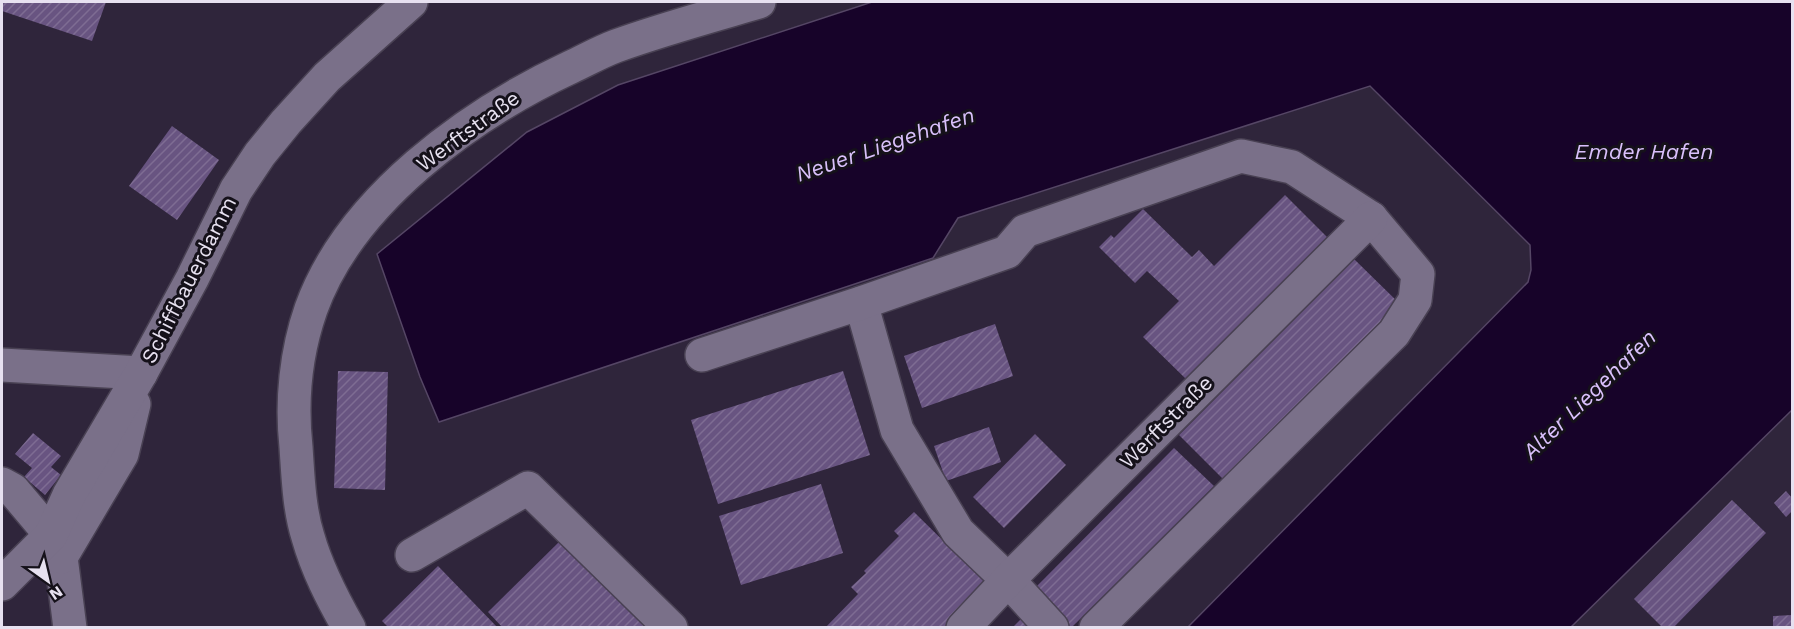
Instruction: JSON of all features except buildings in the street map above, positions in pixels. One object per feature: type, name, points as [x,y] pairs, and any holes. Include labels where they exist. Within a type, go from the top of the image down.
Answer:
[{"type":"street","name":"Schiffbauerdamm","points":[[2,584],[56,546],[74,486],[141,373],[192,279],[236,190],[260,154],[327,77],[411,2]]},
{"type":"street","name":"Werftstraße","points":[[349,627],[327,588],[307,535],[299,484],[294,409],[301,347],[312,307],[329,271],[351,236],[390,191],[434,150],[479,117],[533,85],[614,47],[759,2]]},
{"type":"street","points":[[702,355],[1007,252],[1024,231],[1241,156],[1292,167],[1371,218],[1418,274],[1415,300],[1394,333],[1096,627]]},
{"type":"street","name":"Werftstraße","points":[[963,627],[1371,218]]},
{"type":"street","points":[[861,303],[897,430],[958,532],[1052,627]]},
{"type":"street","points":[[2,365],[141,373]]},
{"type":"street","points":[[2,484],[13,490],[56,546],[70,627]]},
{"type":"street","points":[[412,555],[528,488],[671,627]]},
{"type":"street","points":[[2,506],[56,546]]},
{"type":"water","name":"Emder Hafen","points":[[872,2],[1792,2],[1792,410],[1571,627],[1188,627],[1528,282],[1531,270],[1530,245],[1370,86],[958,218],[933,258],[439,422],[420,377],[377,254],[527,132],[618,85]]},
{"type":"water label","name":"Neuer Liegehafen","points":[[885,144]]},
{"type":"water label","name":"Alter Liegehafen","points":[[1589,394]]}]
